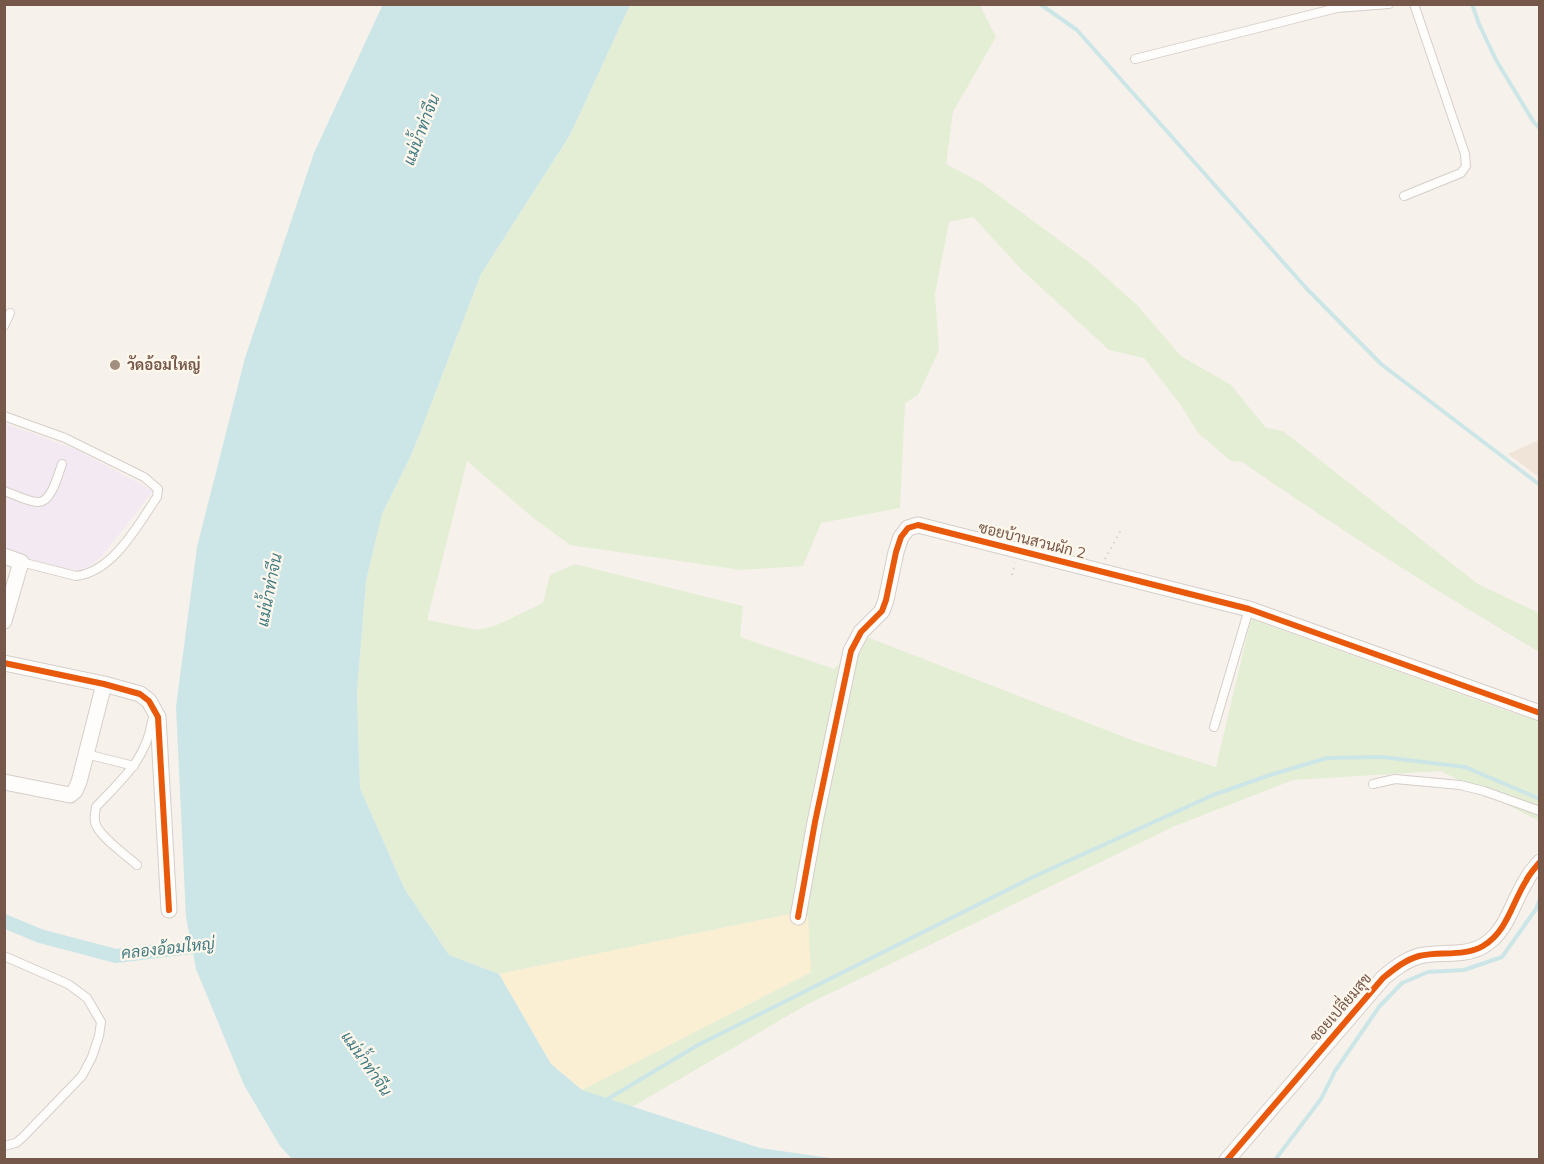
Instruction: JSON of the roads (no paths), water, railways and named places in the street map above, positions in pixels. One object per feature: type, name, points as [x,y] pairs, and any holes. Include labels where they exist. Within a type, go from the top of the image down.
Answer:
[{"type":"street","name":"ซอยบ้านสวนผัก 2","points":[[798,916],[851,651],[861,632],[882,611],[901,537],[908,528],[918,525],[1249,609],[1539,712]]},
{"type":"street","points":[[4,556],[21,562],[4,621]]},
{"type":"street","points":[[4,663],[104,684],[140,694],[149,701],[158,717],[169,910]]},
{"type":"street","points":[[4,782],[70,795],[75,791],[104,684]]},
{"type":"street","name":"ซอยเปลี่ยมสุข","points":[[1227,1160],[1383,978],[1398,965],[1418,956],[1464,952],[1482,947],[1503,927],[1526,880],[1539,862]]},
{"type":"lane","points":[[1135,59],[1337,8],[1389,4]]},
{"type":"lane","points":[[1404,196],[1461,173],[1466,166],[1465,154],[1414,4]]},
{"type":"lane","points":[[4,326],[10,313]]},
{"type":"lane","points":[[4,416],[65,438],[144,477],[158,489],[157,497],[127,540],[108,560],[85,575],[76,576],[21,562]]},
{"type":"lane","points":[[4,491],[42,502],[49,496],[62,464]]},
{"type":"lane","points":[[1214,727],[1249,609]]},
{"type":"lane","points":[[137,865],[106,837],[96,825],[94,816],[96,807],[134,766],[146,746],[154,710]]},
{"type":"lane","points":[[85,754],[134,766]]},
{"type":"lane","points":[[1373,784],[1395,779],[1460,785],[1484,791],[1539,811]]},
{"type":"lane","points":[[4,956],[68,984],[87,998],[101,1022],[92,1057],[82,1076],[23,1137],[16,1143],[4,1146]]},
{"type":"water","name":"แม่น้ำท่าจีน","points":[[383,4],[630,5],[570,135],[481,274],[413,451],[382,514],[366,581],[357,693],[360,788],[404,888],[449,955],[499,974],[551,1064],[582,1090],[760,1148],[837,1159],[292,1159],[280,1146],[244,1085],[196,969],[186,917],[176,707],[197,547],[245,358],[314,153]]},
{"type":"waterway","points":[[1040,4],[1077,30],[1307,289],[1381,364],[1540,485]]},
{"type":"waterway","points":[[1472,4],[1496,60],[1540,129]]},
{"type":"waterway","points":[[606,1100],[698,1045],[1033,877],[1213,795],[1270,775],[1327,758],[1382,757],[1465,767],[1540,799]]},
{"type":"waterway","points":[[1275,1160],[1321,1099],[1335,1071],[1379,1007],[1402,983],[1428,972],[1464,970],[1502,957],[1536,909],[1540,899]]},
{"type":"waterway","name":"คลองอ้อมใหญ่","points":[[4,921],[40,936],[116,956],[208,945]]},
{"type":"place","name":"วัดอ้อมใหญ่","points":[[115,365]]}]
